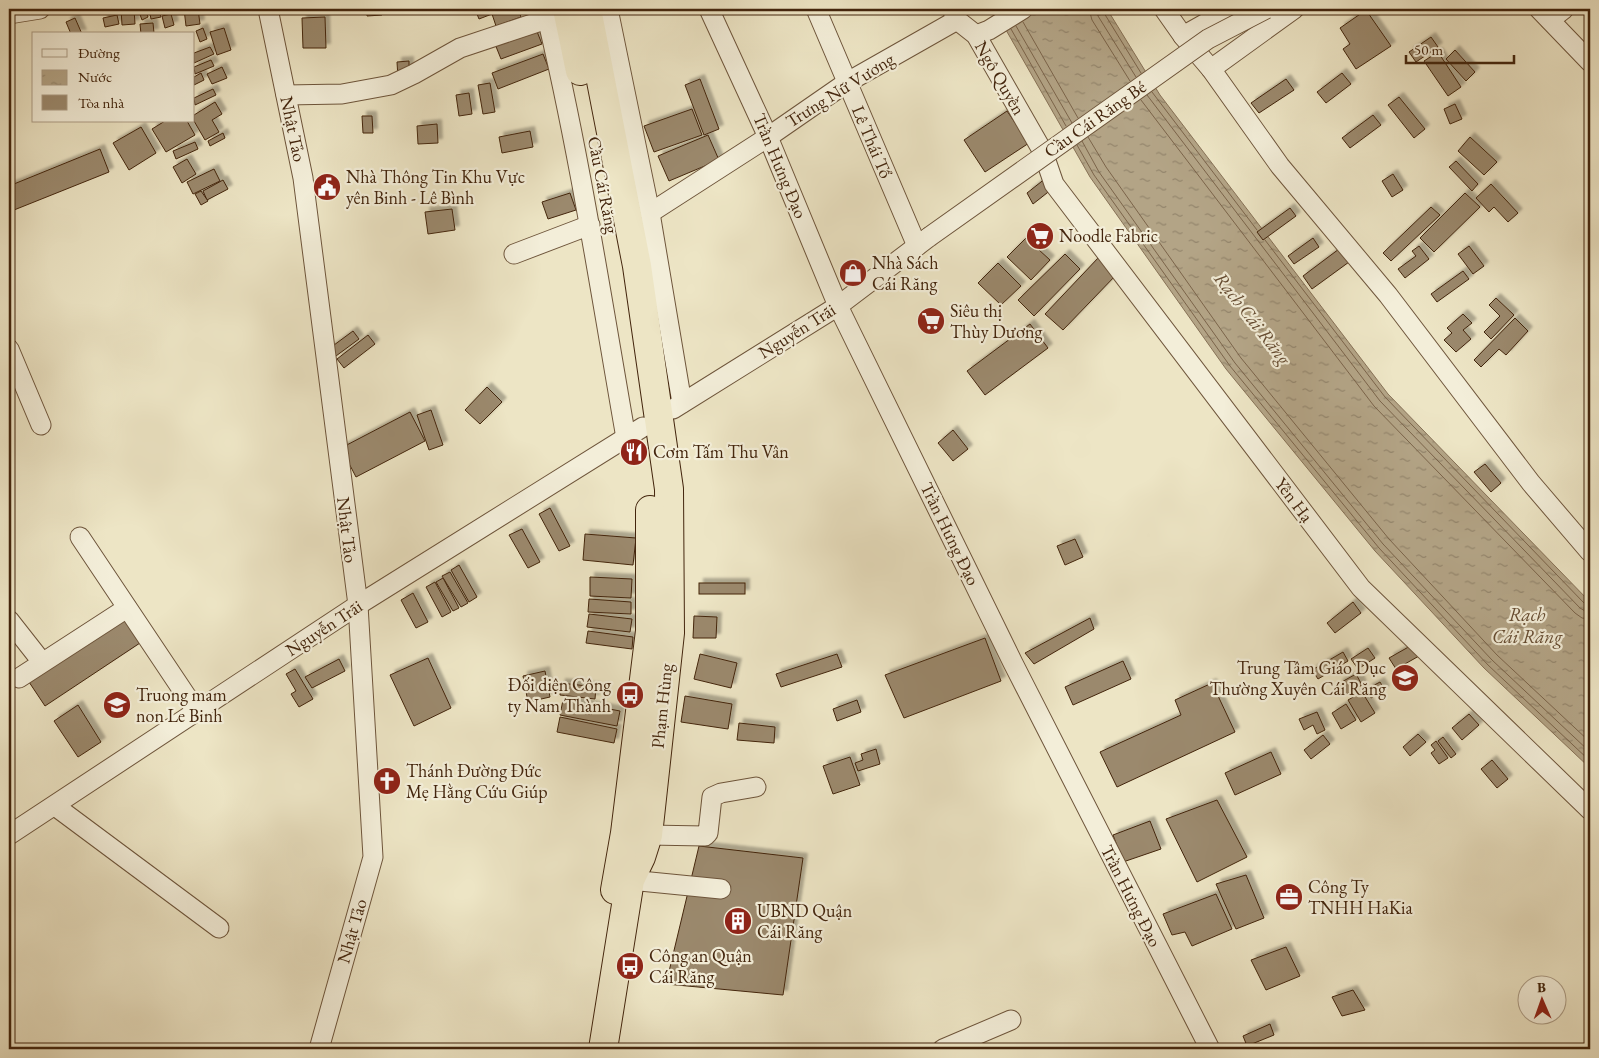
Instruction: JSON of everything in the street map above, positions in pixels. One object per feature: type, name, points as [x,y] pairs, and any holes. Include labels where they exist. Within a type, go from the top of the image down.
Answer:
[{"type":"highway","name":"Cầu Cái Răng","points":[[587,9],[637,266],[642,360]]},
{"type":"highway","name":"Cầu Cái Răng","points":[[553,12],[600,166],[627,314],[642,360]]},
{"type":"highway","name":"Phạm Hùng","points":[[588,1049],[636,834],[650,631],[650,480],[642,427],[642,360]]},
{"type":"highway","name":"Phạm Hùng","points":[[603,1049],[630,880],[641,857],[636,834]]},
{"type":"street","points":[[9,14],[40,9]]},
{"type":"street","name":"Nhật Tảo","points":[[268,9],[303,178],[358,605],[373,857],[319,1049]]},
{"type":"street","points":[[608,9],[650,213],[682,403]]},
{"type":"street","name":"Trần Hưng Đạo","points":[[709,9],[768,136],[838,306],[1013,663],[1210,1049]]},
{"type":"street","name":"Lê Thái Tổ","points":[[816,9],[846,83],[923,242]]},
{"type":"street","points":[[982,33],[1023,9]]},
{"type":"street","points":[[1164,9],[1183,36],[1211,69],[1280,166],[1388,295],[1531,484],[1590,552]]},
{"type":"street","points":[[1183,36],[1231,9]]},
{"type":"street","name":"Cầu Cái Răng Bé","points":[[923,242],[1208,39],[1266,9]]},
{"type":"street","points":[[1211,69],[1294,9]]},
{"type":"street","points":[[286,95],[342,94],[391,85],[460,48],[553,12],[557,60],[590,224],[642,427]]},
{"type":"street","points":[[1551,12],[1590,62]]},
{"type":"street","name":"Trưng Nữ Vương","points":[[650,213],[846,83],[955,14]]},
{"type":"street","name":"Ngô Quyền","points":[[955,14],[982,33],[1043,152]]},
{"type":"street","name":"Yên Hạ","points":[[1043,152],[1054,184],[1361,588],[1590,810]]},
{"type":"street","points":[[514,254],[590,224]]},
{"type":"street","name":"Nguyễn Trãi","points":[[9,835],[358,605],[838,306],[923,242]]},
{"type":"street","points":[[9,349],[41,425]]},
{"type":"street","points":[[80,537],[197,712]]},
{"type":"street","points":[[19,678],[127,608]]},
{"type":"street","points":[[9,620],[42,662]]},
{"type":"street","points":[[636,834],[705,836],[708,833],[712,797],[721,793],[756,787]]},
{"type":"street","points":[[55,806],[219,928]]},
{"type":"street","points":[[630,880],[721,889]]},
{"type":"street","points":[[943,1049],[1011,1020]]},
{"type":"water","name":"Rạch Cái Răng","points":[[994,9],[1107,9],[1160,95],[1388,394],[1590,602],[1590,768],[1484,668],[1375,551],[1226,369],[1090,177]]},
{"type":"building","points":[[121,9],[134,9],[135,24],[122,25]]},
{"type":"building","points":[[138,9],[145,9],[148,17],[142,20]]},
{"type":"building","points":[[149,9],[159,9],[161,17],[151,19]]},
{"type":"building","points":[[184,9],[198,9],[200,24],[186,26]]},
{"type":"building","points":[[367,9],[381,9],[382,15],[367,16]]},
{"type":"building","points":[[475,9],[518,9],[521,17],[496,26],[492,14],[479,19]]},
{"type":"building","points":[[1366,10],[1391,46],[1356,69],[1343,49],[1350,44],[1340,28]]},
{"type":"building","points":[[171,14],[174,25],[165,28],[162,16]]},
{"type":"building","points":[[117,15],[119,24],[105,27],[103,18]]},
{"type":"building","points":[[325,17],[326,48],[303,48],[302,18]]},
{"type":"building","points":[[75,18],[81,32],[70,32],[66,22]]},
{"type":"building","points":[[153,23],[154,32],[141,32],[140,24]]},
{"type":"building","points":[[203,28],[207,39],[200,42],[196,31]]},
{"type":"building","points":[[224,28],[231,50],[217,55],[210,32]]},
{"type":"building","points":[[536,29],[542,44],[501,59],[495,44]]},
{"type":"building","points":[[1431,37],[1438,47],[1416,62],[1409,52]]},
{"type":"building","points":[[210,47],[214,54],[195,63],[195,53]]},
{"type":"building","points":[[1455,50],[1475,72],[1466,81],[1446,59]]},
{"type":"building","points":[[1438,52],[1461,87],[1448,96],[1424,61]]},
{"type":"building","points":[[543,54],[549,69],[498,89],[492,73]]},
{"type":"building","points":[[211,60],[214,66],[195,74],[195,67]]},
{"type":"building","points":[[409,61],[409,78],[398,78],[397,62]]},
{"type":"building","points":[[222,67],[227,78],[212,84],[207,74]]},
{"type":"building","points":[[201,73],[204,80],[195,84],[195,76]]},
{"type":"building","points":[[1342,73],[1351,84],[1326,103],[1317,92]]},
{"type":"building","points":[[700,79],[719,129],[704,135],[685,85]]},
{"type":"building","points":[[1286,79],[1294,90],[1259,113],[1251,103]]},
{"type":"building","points":[[490,83],[495,112],[483,114],[478,85]]},
{"type":"building","points":[[213,89],[216,95],[195,105],[195,98]]},
{"type":"building","points":[[469,93],[472,114],[459,116],[456,95]]},
{"type":"building","points":[[1399,97],[1425,129],[1414,138],[1388,105]]},
{"type":"building","points":[[215,102],[222,114],[212,120],[219,132],[205,140],[195,122],[195,114]]},
{"type":"building","points":[[1455,104],[1462,119],[1450,124],[1444,109]]},
{"type":"building","points":[[692,109],[702,135],[654,152],[644,126]]},
{"type":"building","points":[[1007,111],[1029,143],[985,172],[964,140]]},
{"type":"building","points":[[1373,115],[1381,125],[1350,148],[1342,138]]},
{"type":"building","points":[[362,116],[372,116],[373,133],[363,133]]},
{"type":"building","points":[[163,122],[188,122],[195,135],[166,152],[152,129]]},
{"type":"building","points":[[437,124],[438,143],[418,144],[417,126]]},
{"type":"building","points":[[141,127],[156,153],[129,170],[113,143]]},
{"type":"building","points":[[530,131],[533,147],[502,153],[499,137]]},
{"type":"building","points":[[223,133],[225,138],[210,146],[208,141]]},
{"type":"building","points":[[708,135],[719,160],[669,181],[658,156]]},
{"type":"building","points":[[1470,137],[1497,162],[1484,175],[1458,151]]},
{"type":"building","points":[[195,142],[198,149],[176,159],[173,151]]},
{"type":"building","points":[[100,149],[109,172],[9,212],[9,186]]},
{"type":"building","points":[[187,159],[196,174],[182,183],[173,167]]},
{"type":"building","points":[[1456,161],[1478,184],[1472,191],[1449,167]]},
{"type":"building","points":[[214,169],[220,181],[193,194],[187,182]]},
{"type":"building","points":[[1393,174],[1403,190],[1392,197],[1382,181]]},
{"type":"building","points":[[1046,178],[1052,189],[1033,204],[1027,193]]},
{"type":"building","points":[[223,180],[228,189],[207,200],[203,191]]},
{"type":"building","points":[[1491,184],[1518,213],[1508,222],[1494,207],[1489,212],[1476,198]]},
{"type":"building","points":[[201,191],[208,201],[201,205],[195,194]]},
{"type":"building","points":[[570,193],[576,210],[548,219],[542,202]]},
{"type":"building","points":[[1465,193],[1480,207],[1434,252],[1420,238]]},
{"type":"building","points":[[1431,207],[1440,215],[1391,261],[1383,253]]},
{"type":"building","points":[[1290,208],[1296,216],[1263,240],[1257,232]]},
{"type":"building","points":[[452,209],[455,230],[428,234],[425,212]]},
{"type":"building","points":[[1026,238],[1050,260],[1031,280],[1007,257]]},
{"type":"building","points":[[1313,238],[1319,247],[1294,264],[1288,256]]},
{"type":"building","points":[[1419,246],[1429,259],[1405,278],[1398,269],[1416,256],[1412,251]]},
{"type":"building","points":[[1469,246],[1484,266],[1473,274],[1458,254]]},
{"type":"building","points":[[1339,249],[1349,262],[1312,289],[1303,276]]},
{"type":"building","points":[[1065,254],[1080,269],[1034,316],[1018,300]]},
{"type":"building","points":[[1099,257],[1117,274],[1063,330],[1045,314]]},
{"type":"building","points":[[998,263],[1021,286],[1001,305],[978,283]]},
{"type":"building","points":[[1463,271],[1469,279],[1437,302],[1431,294]]},
{"type":"building","points":[[1496,298],[1514,315],[1491,339],[1484,332],[1500,316],[1489,305]]},
{"type":"building","points":[[1463,314],[1472,323],[1463,330],[1471,339],[1456,352],[1444,340],[1452,333],[1447,328]]},
{"type":"building","points":[[1515,318],[1528,331],[1506,355],[1499,349],[1481,367],[1474,360]]},
{"type":"building","points":[[1030,324],[1048,348],[985,395],[967,371]]},
{"type":"building","points":[[353,331],[359,339],[336,356],[330,348]]},
{"type":"building","points":[[368,335],[375,344],[344,368],[337,359]]},
{"type":"building","points":[[487,387],[502,402],[480,424],[465,410]]},
{"type":"building","points":[[431,410],[443,445],[429,450],[417,415]]},
{"type":"building","points":[[410,412],[425,441],[356,477],[341,448]]},
{"type":"building","points":[[953,430],[968,449],[953,461],[938,443]]},
{"type":"building","points":[[1485,464],[1501,483],[1491,492],[1474,472]]},
{"type":"building","points":[[550,508],[570,546],[559,551],[539,514]]},
{"type":"building","points":[[522,529],[540,562],[528,568],[509,535]]},
{"type":"building","points":[[585,534],[636,538],[633,565],[583,560]]},
{"type":"building","points":[[1075,539],[1083,557],[1065,565],[1057,546]]},
{"type":"building","points":[[459,565],[477,597],[469,602],[451,570]]},
{"type":"building","points":[[450,572],[468,603],[461,607],[442,576]]},
{"type":"building","points":[[590,577],[632,579],[631,598],[590,596]]},
{"type":"building","points":[[443,578],[459,608],[453,611],[436,582]]},
{"type":"building","points":[[435,582],[451,612],[442,617],[426,587]]},
{"type":"building","points":[[699,583],[745,583],[745,594],[699,594]]},
{"type":"building","points":[[413,593],[428,622],[416,628],[401,600]]},
{"type":"building","points":[[589,599],[631,602],[631,614],[588,612]]},
{"type":"building","points":[[1353,602],[1361,613],[1335,633],[1327,623]]},
{"type":"building","points":[[125,614],[143,641],[45,706],[27,679]]},
{"type":"building","points":[[589,614],[632,619],[630,632],[587,627]]},
{"type":"building","points":[[694,616],[717,617],[716,638],[693,638]]},
{"type":"building","points":[[1090,618],[1094,629],[1034,664],[1025,653]]},
{"type":"building","points":[[588,631],[633,637],[632,649],[586,643]]},
{"type":"building","points":[[985,638],[1001,681],[904,718],[885,675]]},
{"type":"building","points":[[1412,645],[1419,656],[1396,669],[1389,658]]},
{"type":"building","points":[[1368,648],[1375,658],[1358,669],[1351,659]]},
{"type":"building","points":[[1343,652],[1348,661],[1318,679],[1312,670]]},
{"type":"building","points":[[700,654],[737,663],[731,688],[694,679]]},
{"type":"building","points":[[837,654],[842,667],[781,687],[776,674]]},
{"type":"building","points":[[428,658],[451,708],[414,726],[390,675]]},
{"type":"building","points":[[339,659],[345,671],[312,688],[305,677]]},
{"type":"building","points":[[1123,661],[1131,679],[1073,705],[1065,687]]},
{"type":"building","points":[[295,669],[313,699],[299,707],[291,694],[296,691],[286,674]]},
{"type":"building","points":[[545,671],[550,697],[528,702],[523,676]]},
{"type":"building","points":[[1356,674],[1362,685],[1345,695],[1338,684]]},
{"type":"building","points":[[1380,682],[1385,690],[1371,698],[1367,689]]},
{"type":"building","points":[[561,683],[596,687],[595,699],[560,695]]},
{"type":"building","points":[[1212,683],[1235,732],[1117,787],[1100,752],[1181,715],[1175,700]]},
{"type":"building","points":[[1362,692],[1375,713],[1361,722],[1348,700]]},
{"type":"building","points":[[685,696],[732,704],[728,729],[681,722]]},
{"type":"building","points":[[563,700],[620,711],[617,726],[560,715]]},
{"type":"building","points":[[857,700],[861,712],[837,721],[833,709]]},
{"type":"building","points":[[1346,704],[1356,720],[1341,729],[1332,713]]},
{"type":"building","points":[[78,705],[101,742],[78,757],[54,721]]},
{"type":"building","points":[[1317,712],[1325,730],[1317,734],[1313,725],[1304,730],[1299,719]]},
{"type":"building","points":[[1469,714],[1479,725],[1462,740],[1452,728]]},
{"type":"building","points":[[560,717],[617,729],[614,743],[557,732]]},
{"type":"building","points":[[739,723],[775,727],[774,743],[737,740]]},
{"type":"building","points":[[1418,734],[1426,742],[1410,756],[1403,747]]},
{"type":"building","points":[[1323,735],[1330,744],[1311,759],[1304,750]]},
{"type":"building","points":[[1443,737],[1456,754],[1451,758],[1438,741]]},
{"type":"building","points":[[1436,741],[1448,758],[1439,764],[1431,753],[1435,750],[1431,745]]},
{"type":"building","points":[[876,749],[880,764],[858,771],[855,763],[863,760],[861,754]]},
{"type":"building","points":[[1271,752],[1281,774],[1235,795],[1225,773]]},
{"type":"building","points":[[850,757],[860,785],[833,794],[823,766]]},
{"type":"building","points":[[1492,760],[1508,779],[1497,788],[1481,769]]},
{"type":"building","points":[[1217,800],[1247,857],[1197,882],[1166,819]]},
{"type":"building","points":[[1150,821],[1161,849],[1123,862],[1113,835]]},
{"type":"building","name":"UBND Quận Cái Răng","points":[[699,846],[803,858],[783,995],[666,984]]},
{"type":"building","points":[[1246,875],[1264,918],[1236,929],[1216,884]]},
{"type":"building","points":[[1216,894],[1232,929],[1192,946],[1185,932],[1172,935],[1163,914]]},
{"type":"building","points":[[1286,947],[1300,976],[1266,990],[1251,960]]},
{"type":"building","points":[[1353,990],[1365,1010],[1342,1016],[1332,997]]},
{"type":"building","points":[[1270,1024],[1274,1035],[1247,1046],[1243,1036]]},
{"type":"place","name":"Nhà Thông Tin Khu Vực yên Binh - Lê Bình","points":[[327,187]]},
{"type":"place","name":"Noodle Fabric","points":[[1040,236]]},
{"type":"place","name":"Nhà Sách Cái Răng","points":[[853,273]]},
{"type":"place","name":"Siêu thị Thùy Dương","points":[[931,321]]},
{"type":"place","name":"Cơm Tấm Thu Vân","points":[[634,452]]},
{"type":"place","name":"Trung Tâm Giáo Dục Thường Xuyên Cái Răng","points":[[1405,678]]},
{"type":"place","name":"Đối diện Công ty Nam Thành","points":[[630,695]]},
{"type":"place","name":"Truong mam non Le Binh","points":[[117,705]]},
{"type":"place","name":"Thánh Đường Đức Mẹ Hằng Cứu Giúp","points":[[387,781]]},
{"type":"place","name":"Công Ty TNHH HaKia","points":[[1289,897]]},
{"type":"place","name":"UBND Quận Cái Răng","points":[[738,921]]},
{"type":"place","name":"Công an Quận Cái Răng","points":[[630,966]]}]
